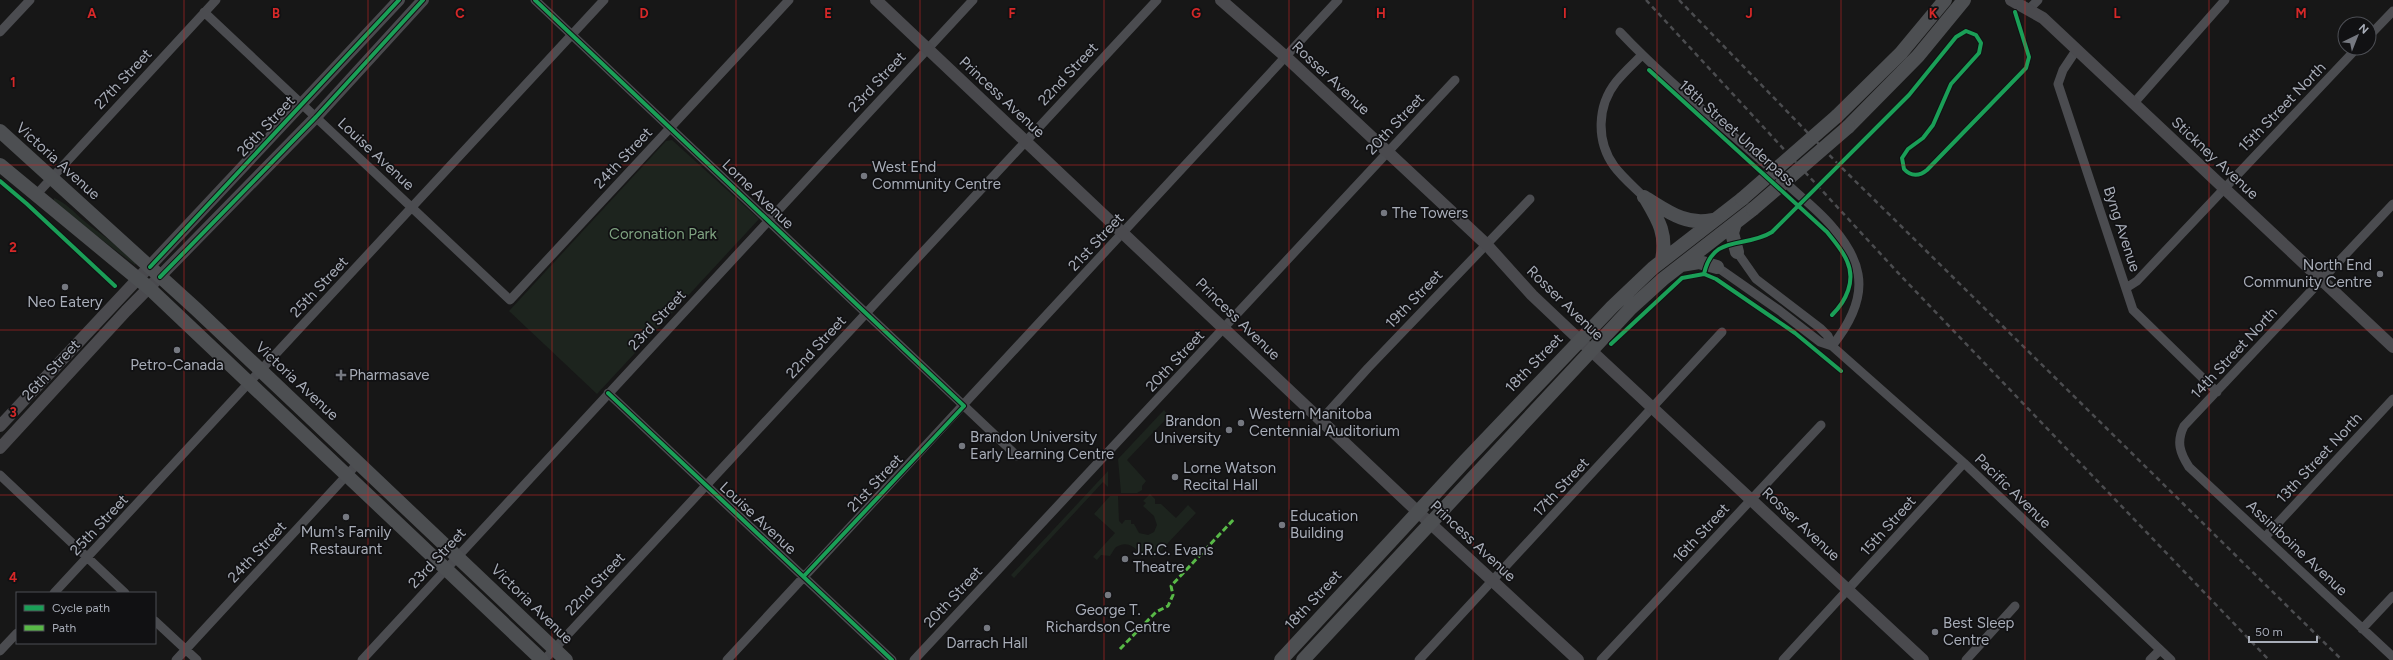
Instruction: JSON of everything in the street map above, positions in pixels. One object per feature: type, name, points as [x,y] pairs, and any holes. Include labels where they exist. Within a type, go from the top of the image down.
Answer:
[{"type":"main road","name":"18th Street","points":[[1281,660],[1418,512],[1629,290],[1662,260],[1742,199],[1837,116],[1901,53],[1945,0]]},
{"type":"main road","points":[[1303,660],[1591,350],[1646,294],[1679,266],[1753,210],[1848,127],[1918,56],[1964,0]]},
{"type":"main road","name":"Victoria Avenue","points":[[0,131],[155,272],[359,462],[566,660]]},
{"type":"main road","points":[[0,165],[149,288],[543,660]]},
{"type":"main road","points":[[1644,197],[1681,219],[1696,222],[1714,219]]},
{"type":"main road","points":[[1644,197],[1657,218],[1664,237],[1662,260]]},
{"type":"main road","points":[[1735,223],[1732,233],[1737,252]]},
{"type":"main road","points":[[1679,266],[1699,262],[1718,267]]},
{"type":"street","points":[[0,32],[30,0]]},
{"type":"street","name":"27th Street","points":[[36,195],[216,0]]},
{"type":"street","name":"26th Street","points":[[0,448],[149,288],[155,272],[302,104],[399,0]]},
{"type":"street","name":"26th Street","points":[[0,426],[92,326],[138,279],[155,272],[316,117],[423,0]]},
{"type":"street","name":"Lorne Avenue","points":[[535,0],[1017,456]]},
{"type":"street","name":"25th Street","points":[[55,592],[604,0]]},
{"type":"street","name":"24th Street","points":[[510,300],[789,0]]},
{"type":"street","name":"Princess Avenue","points":[[876,0],[1124,232],[1418,512],[1578,660]]},
{"type":"street","name":"23rd Street","points":[[362,660],[973,0]]},
{"type":"street","name":"22nd Street","points":[[543,660],[705,484],[866,314],[1157,0]]},
{"type":"street","name":"Rosser Avenue","points":[[1221,0],[1286,57],[1486,244],[1532,295],[1923,660]]},
{"type":"street","name":"21st Street","points":[[727,660],[964,406],[1338,0]]},
{"type":"street","name":"Stickney Avenue","points":[[2011,0],[2043,18],[2393,346]]},
{"type":"street","points":[[2029,9],[2038,0]]},
{"type":"street","points":[[2134,103],[2225,0]]},
{"type":"street","points":[[2377,28],[2393,11]]},
{"type":"street","name":"Louise Avenue","points":[[204,12],[510,300]]},
{"type":"street","points":[[1620,32],[1642,55],[1749,149],[1824,218],[1848,248],[1858,275],[1857,299],[1848,323],[1832,346]]},
{"type":"street","name":"Byng Avenue","points":[[2077,49],[2063,70],[2058,84],[2133,310],[2217,392]]},
{"type":"street","points":[[1642,55],[1610,91],[1605,102],[1601,128],[1602,139],[1614,166],[1644,197]]},
{"type":"street","name":"15th Street North","points":[[2126,288],[2137,281],[2350,56]]},
{"type":"street","name":"20th Street","points":[[914,660],[1455,80]]},
{"type":"street","name":"19th Street","points":[[1321,420],[1368,368],[1530,199]]},
{"type":"street","name":"14th Street North","points":[[2183,458],[2179,447],[2179,438],[2184,426],[2393,204]]},
{"type":"street","name":"Pacific Avenue","points":[[1737,252],[1756,279],[1820,328],[1828,336],[1832,346]]},
{"type":"street","name":"Pacific Avenue","points":[[1718,267],[1776,307],[1820,342],[1832,346],[1964,464],[2172,660]]},
{"type":"street","points":[[92,326],[104,336]]},
{"type":"street","name":"17th Street","points":[[1419,660],[1654,408],[1722,332]]},
{"type":"street","name":"Louise Avenue","points":[[608,393],[892,660]]},
{"type":"street","name":"13th Street North","points":[[2265,537],[2393,399]]},
{"type":"street","name":"16th Street","points":[[1601,660],[1821,425]]},
{"type":"street","name":"Assiniboine Avenue","points":[[2183,458],[2189,467],[2393,657]]},
{"type":"street","name":"24th Street","points":[[176,660],[359,462]]},
{"type":"street","name":"15th Street","points":[[1783,660],[1964,464]]},
{"type":"street","points":[[0,475],[124,592]]},
{"type":"street","points":[[2362,629],[2393,596]]},
{"type":"street","points":[[1966,660],[2015,606]]},
{"type":"street","points":[[156,622],[196,660]]},
{"type":"street","points":[[0,651],[16,634]]},
{"type":"street","points":[[2150,660],[2160,650]]},
{"type":"green space","name":"Coronation Park","points":[[672,140],[759,219],[597,394],[509,311],[666,141]]},
{"type":"green space","points":[[54,198],[66,205],[124,251],[136,263],[135,265],[60,208],[54,202]]},
{"type":"green space","points":[[1164,410],[1168,415],[1166,419],[1127,460],[1146,481],[1142,486],[1142,490],[1137,493],[1121,493],[1118,459]]},
{"type":"green space","points":[[1108,471],[1108,487],[1103,482],[1014,578],[1011,575]]},
{"type":"green space","points":[[1150,494],[1155,499],[1155,504],[1161,504],[1176,518],[1188,505],[1196,513],[1154,558],[1149,553],[1140,556],[1132,546],[1126,544],[1115,548],[1110,556],[1101,555],[1097,560],[1093,557],[1115,533],[1094,514],[1110,496],[1118,496],[1119,521],[1122,524],[1125,520],[1131,520],[1131,524],[1134,524],[1139,533],[1148,535],[1154,532],[1157,525],[1154,516],[1143,506],[1146,503],[1143,501]]},
{"type":"railway","points":[[1646,0],[1901,276],[2269,660]]},
{"type":"railway","points":[[1679,0],[1841,167],[2342,660]]},
{"type":"marked path","points":[[1120,649],[1156,612],[1168,606],[1173,595],[1171,586],[1235,518]]},
{"type":"cycle path","points":[[150,267],[399,0]]},
{"type":"cycle path","points":[[160,277],[316,117],[423,0]]},
{"type":"cycle path","points":[[535,0],[964,406],[804,576]]},
{"type":"cycle path","points":[[1611,344],[1682,278],[1704,274],[1708,261],[1722,247],[1762,237],[1772,232],[1909,95],[1956,37],[1966,31],[1976,35],[1981,43],[1979,53],[1951,84],[1933,125],[1923,138],[1908,149],[1902,158],[1904,169],[1907,172],[1916,175],[1927,170],[2026,68],[2029,57],[2015,12]]},
{"type":"cycle path","name":"18th Street Underpass","points":[[1649,70],[1827,232],[1838,246],[1850,268],[1850,283],[1842,303],[1832,315]]},
{"type":"cycle path","points":[[0,181],[27,204],[115,286]]},
{"type":"cycle path","points":[[1704,274],[1716,279],[1795,333],[1841,371]]},
{"type":"cycle path","points":[[608,393],[892,660]]},
{"type":"place","name":"West End Community Centre","points":[[864,176]]},
{"type":"place","name":"The Towers","points":[[1384,213]]},
{"type":"place","name":"North End Community Centre","points":[[2380,274]]},
{"type":"place","name":"Neo Eatery","points":[[65,287]]},
{"type":"place","name":"Petro-Canada","points":[[177,350]]},
{"type":"place","name":"Pharmasave","points":[[341,375]]},
{"type":"place","name":"Western Manitoba Centennial Auditorium","points":[[1241,423]]},
{"type":"place","name":"Brandon University","points":[[1229,430]]},
{"type":"place","name":"Brandon University Early Learning Centre","points":[[962,446]]},
{"type":"place","name":"Lorne Watson Recital Hall","points":[[1175,477]]},
{"type":"place","name":"Mum's Family Restaurant","points":[[346,517]]},
{"type":"place","name":"Education Building","points":[[1282,525]]},
{"type":"place","name":"J.R.C. Evans Theatre","points":[[1125,559]]},
{"type":"place","name":"George T. Richardson Centre","points":[[1108,595]]},
{"type":"place","name":"Darrach Hall","points":[[987,628]]},
{"type":"place","name":"Best Sleep Centre","points":[[1935,632]]}]
